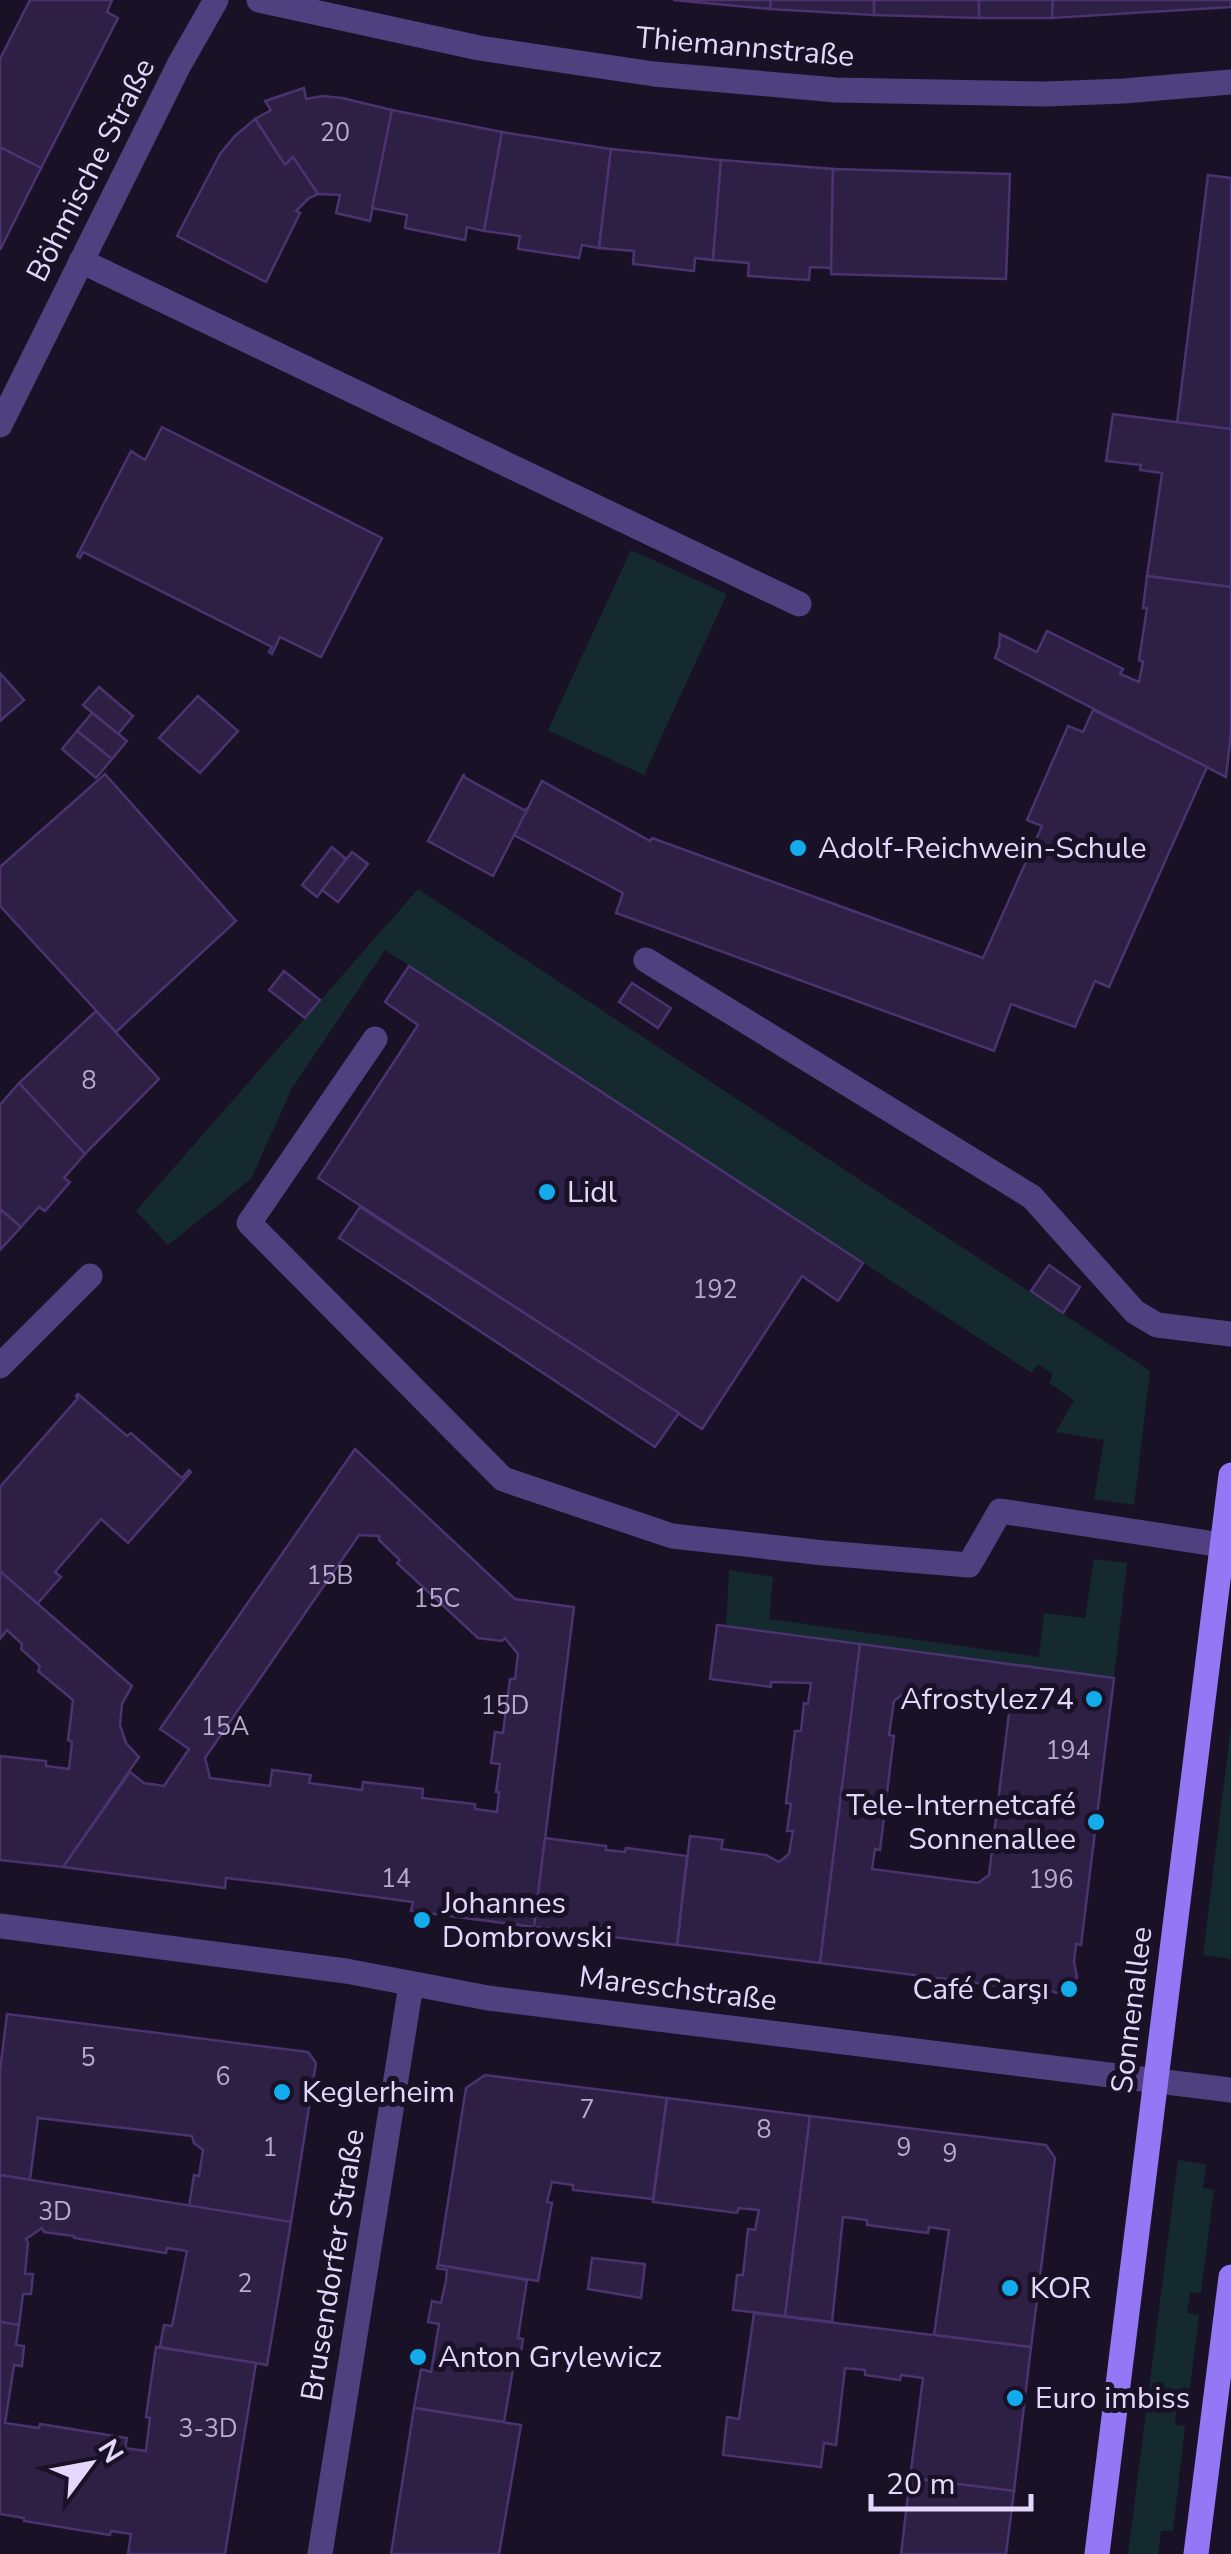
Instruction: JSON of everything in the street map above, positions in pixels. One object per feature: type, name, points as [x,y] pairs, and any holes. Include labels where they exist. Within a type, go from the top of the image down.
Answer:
[{"type":"main road","name":"Sonnenallee","points":[[1097,2554],[1231,1475]]},
{"type":"main road","points":[[1196,2554],[1231,2277]]},
{"type":"street","name":"Böhmische Straße","points":[[0,425],[179,65],[216,0]]},
{"type":"street","name":"Thiemannstraße","points":[[259,0],[479,48],[654,74],[818,89],[1045,94],[1124,92],[1231,82]]},
{"type":"street","points":[[82,261],[799,604]]},
{"type":"street","points":[[646,960],[1032,1197],[1134,1312],[1157,1325],[1231,1334]]},
{"type":"street","points":[[375,1039],[249,1223],[504,1479],[672,1536],[824,1553],[969,1566],[1000,1511],[1222,1545]]},
{"type":"street","points":[[0,1366],[90,1276]]},
{"type":"street","name":"Mareschstraße","points":[[0,1926],[346,1971],[507,2000],[1231,2090]]},
{"type":"street","name":"Brusendorfer Straße","points":[[320,2554],[412,1985]]},
{"type":"green space","points":[[631,550],[727,594],[644,775],[548,730]]},
{"type":"green space","points":[[418,889],[1150,1371],[1134,1505],[1094,1499],[1104,1440],[1056,1432],[1074,1400],[1049,1383],[1053,1374],[1038,1364],[1032,1373],[385,950],[292,1088],[251,1179],[168,1245],[136,1211]]},
{"type":"green space","points":[[1094,1559],[1127,1563],[1114,1678],[726,1627],[729,1570],[773,1577],[769,1619],[1039,1657],[1044,1613],[1085,1618]]},
{"type":"green space","points":[[1231,1726],[1231,1959],[1203,1955]]},
{"type":"green space","points":[[1178,2160],[1206,2164],[1203,2188],[1214,2190],[1201,2293],[1190,2292],[1187,2313],[1199,2315],[1188,2403],[1177,2402],[1175,2425],[1185,2426],[1173,2531],[1161,2531],[1158,2554],[1128,2554]]},
{"type":"building","points":[[30,0],[112,0],[107,12],[118,18],[41,168],[0,147],[0,59]]},
{"type":"building","points":[[673,0],[771,0],[770,9]]},
{"type":"building","points":[[771,0],[874,0],[874,15],[770,9]]},
{"type":"building","points":[[874,0],[979,0],[979,18],[874,15]]},
{"type":"building","points":[[979,0],[1053,0],[1052,18],[979,18]]},
{"type":"building","points":[[1053,0],[1231,0],[1231,7],[1052,18]]},
{"type":"building","points":[[304,88],[306,99],[342,98],[392,110],[370,221],[336,213],[340,195],[318,194],[293,157],[285,165],[255,119],[271,110],[265,101]]},
{"type":"building","points":[[392,110],[502,132],[484,231],[467,227],[465,240],[405,228],[407,215],[372,208]]},
{"type":"building","points":[[255,119],[285,165],[293,157],[318,194],[296,211],[300,213],[266,282],[177,236],[220,154]]},
{"type":"building","points":[[502,132],[611,149],[599,248],[582,245],[579,258],[518,249],[520,236],[484,231]]},
{"type":"building","points":[[0,147],[41,168],[0,250]]},
{"type":"building","points":[[611,149],[721,160],[713,260],[695,258],[694,271],[633,264],[634,251],[599,248]]},
{"type":"building","points":[[721,160],[833,169],[831,268],[810,267],[809,280],[748,276],[749,263],[713,260]]},
{"type":"building","points":[[833,169],[1010,174],[1006,279],[831,274]]},
{"type":"building","points":[[1208,175],[1231,178],[1231,429],[1177,423]]},
{"type":"building","points":[[1113,414],[1231,429],[1231,587],[1147,576],[1162,473],[1140,470],[1141,465],[1106,461]]},
{"type":"building","points":[[162,427],[382,538],[321,657],[280,637],[272,654],[272,647],[83,552],[80,558],[77,556],[131,451],[145,460]]},
{"type":"building","points":[[1147,576],[1231,587],[1231,733],[1226,777],[995,658],[1000,634],[1037,652],[1047,631],[1123,669],[1120,674],[1139,682]]},
{"type":"building","points":[[0,673],[24,700],[0,721]]},
{"type":"building","points":[[99,687],[133,716],[118,734],[83,705]]},
{"type":"building","points":[[198,696],[238,731],[200,773],[159,738]]},
{"type":"building","points":[[1093,710],[1207,767],[1109,987],[1095,981],[1075,1027],[1011,1004],[994,1051],[616,913],[623,893],[514,835],[542,781],[650,841],[652,838],[983,958],[1042,826],[1027,820],[1068,726],[1083,732]]},
{"type":"building","points":[[92,713],[127,741],[112,759],[77,731]]},
{"type":"building","points":[[77,731],[112,759],[96,778],[62,749]]},
{"type":"building","points":[[105,774],[236,921],[116,1032],[0,906],[0,867]]},
{"type":"building","points":[[464,774],[524,810],[528,808],[493,876],[428,841]]},
{"type":"building","points":[[332,847],[346,859],[317,897],[302,885]]},
{"type":"building","points":[[352,852],[368,864],[338,902],[322,890]]},
{"type":"building","name":"Lidl","points":[[409,966],[863,1263],[838,1301],[802,1276],[702,1429],[318,1178],[418,1025],[385,1002]]},
{"type":"building","points":[[284,971],[320,1000],[305,1018],[269,990]]},
{"type":"building","points":[[632,983],[671,1008],[658,1028],[619,1002]]},
{"type":"building","points":[[96,1011],[159,1079],[85,1154],[19,1083]]},
{"type":"building","points":[[19,1083],[85,1154],[64,1178],[70,1182],[45,1211],[39,1207],[21,1227],[0,1209],[0,1105]]},
{"type":"building","points":[[360,1207],[679,1413],[655,1447],[339,1238]]},
{"type":"building","points":[[0,1209],[21,1227],[0,1250]]},
{"type":"building","points":[[1049,1265],[1080,1287],[1063,1313],[1031,1291]]},
{"type":"building","points":[[78,1394],[182,1478],[191,1472],[128,1543],[101,1519],[55,1572],[61,1577],[37,1604],[0,1571],[0,1487]]},
{"type":"building","points":[[355,1449],[515,1599],[574,1607],[534,1927],[411,1911],[413,1902],[279,1884],[226,1878],[225,1888],[63,1867],[130,1772],[144,1783],[164,1786],[189,1749],[160,1729]],"holes":[[[359,1535],[379,1536],[400,1560],[397,1563],[478,1638],[505,1638],[518,1654],[515,1679],[510,1679],[503,1733],[495,1732],[491,1763],[500,1764],[497,1812],[475,1809],[475,1804],[422,1798],[423,1789],[363,1782],[362,1790],[309,1783],[311,1775],[272,1770],[270,1786],[210,1778],[205,1758]]]},
{"type":"building","points":[[0,1571],[132,1686],[122,1704],[120,1725],[126,1743],[139,1757],[63,1867],[0,1860],[0,1756],[46,1761],[46,1766],[69,1769],[73,1700],[38,1671],[40,1666],[7,1630],[0,1639]]},
{"type":"building","points":[[717,1625],[860,1644],[820,1963],[677,1945],[690,1836],[723,1840],[721,1849],[766,1855],[779,1862],[789,1854],[793,1831],[787,1831],[791,1804],[786,1803],[795,1731],[801,1731],[811,1683],[771,1682],[771,1687],[710,1679]]},
{"type":"building","points":[[860,1644],[1114,1678],[1081,1945],[1076,1944],[1077,1977],[1068,1990],[1056,1993],[1042,1987],[1025,1985],[1023,1989],[820,1963]],"holes":[[[906,1691],[926,1693],[926,1698],[1010,1705],[989,1875],[978,1883],[872,1869],[875,1849],[880,1850],[894,1736],[889,1735],[894,1701]]]},
{"type":"building","points":[[545,1838],[606,1846],[606,1850],[625,1852],[626,1848],[687,1856],[677,1945],[534,1927]]},
{"type":"building","points":[[7,2014],[308,2052],[316,2063],[291,2222],[189,2206],[203,2150],[192,2136],[38,2118],[30,2180],[0,2175],[0,2071]]},
{"type":"building","points":[[485,2075],[667,2098],[653,2199],[573,2190],[573,2185],[552,2182],[538,2281],[438,2265],[466,2088]]},
{"type":"building","points":[[667,2098],[810,2116],[785,2316],[733,2310],[737,2275],[743,2275],[748,2229],[755,2230],[759,2210],[739,2208],[737,2213],[653,2202]]},
{"type":"building","points":[[810,2116],[1046,2145],[1055,2158],[1031,2347],[934,2335],[949,2230],[929,2227],[928,2233],[867,2225],[867,2220],[843,2217],[832,2322],[785,2316]]},
{"type":"building","points":[[0,2175],[291,2222],[267,2365],[160,2347],[164,2325],[172,2326],[187,2251],[167,2248],[166,2253],[44,2232],[42,2228],[26,2239],[25,2274],[33,2274],[31,2294],[23,2294],[19,2325],[0,2322]]},
{"type":"building","points":[[592,2258],[645,2264],[641,2298],[588,2289]]},
{"type":"building","points":[[438,2265],[527,2280],[518,2338],[523,2339],[519,2364],[514,2363],[504,2422],[414,2408],[421,2369],[431,2372],[439,2324],[428,2322],[432,2301],[441,2303],[447,2270],[437,2268]]},
{"type":"building","points":[[754,2313],[1031,2347],[1014,2491],[910,2478],[923,2378],[901,2375],[900,2380],[865,2375],[865,2370],[845,2368],[836,2445],[824,2443],[821,2467],[723,2455],[727,2417],[739,2419]]},
{"type":"building","points":[[0,2322],[19,2325],[16,2345],[24,2346],[22,2366],[14,2365],[5,2423],[39,2428],[40,2424],[127,2438],[125,2448],[146,2451],[150,2418],[146,2417],[156,2347],[256,2363],[225,2554],[128,2554],[131,2534],[111,2531],[110,2535],[0,2514]]},
{"type":"building","points":[[414,2408],[521,2425],[499,2554],[391,2554]]},
{"type":"building","points":[[910,2478],[1014,2491],[1006,2554],[901,2554]]},
{"type":"place","name":"Adolf-Reichwein-Schule","points":[[798,848]]},
{"type":"place","name":"Lidl","points":[[547,1192]]},
{"type":"place","name":"Afrostylez74","points":[[1094,1699]]},
{"type":"place","name":"Tele-Internetcafé Sonnenallee","points":[[1096,1822]]},
{"type":"place","name":"Johannes Dombrowski","points":[[422,1920]]},
{"type":"place","name":"Café Carşı","points":[[1069,1989]]},
{"type":"place","name":"Keglerheim","points":[[282,2092]]},
{"type":"place","name":"KOR","points":[[1010,2288]]},
{"type":"place","name":"Anton Grylewicz","points":[[418,2357]]},
{"type":"place","name":"Euro imbiss","points":[[1015,2398]]}]
